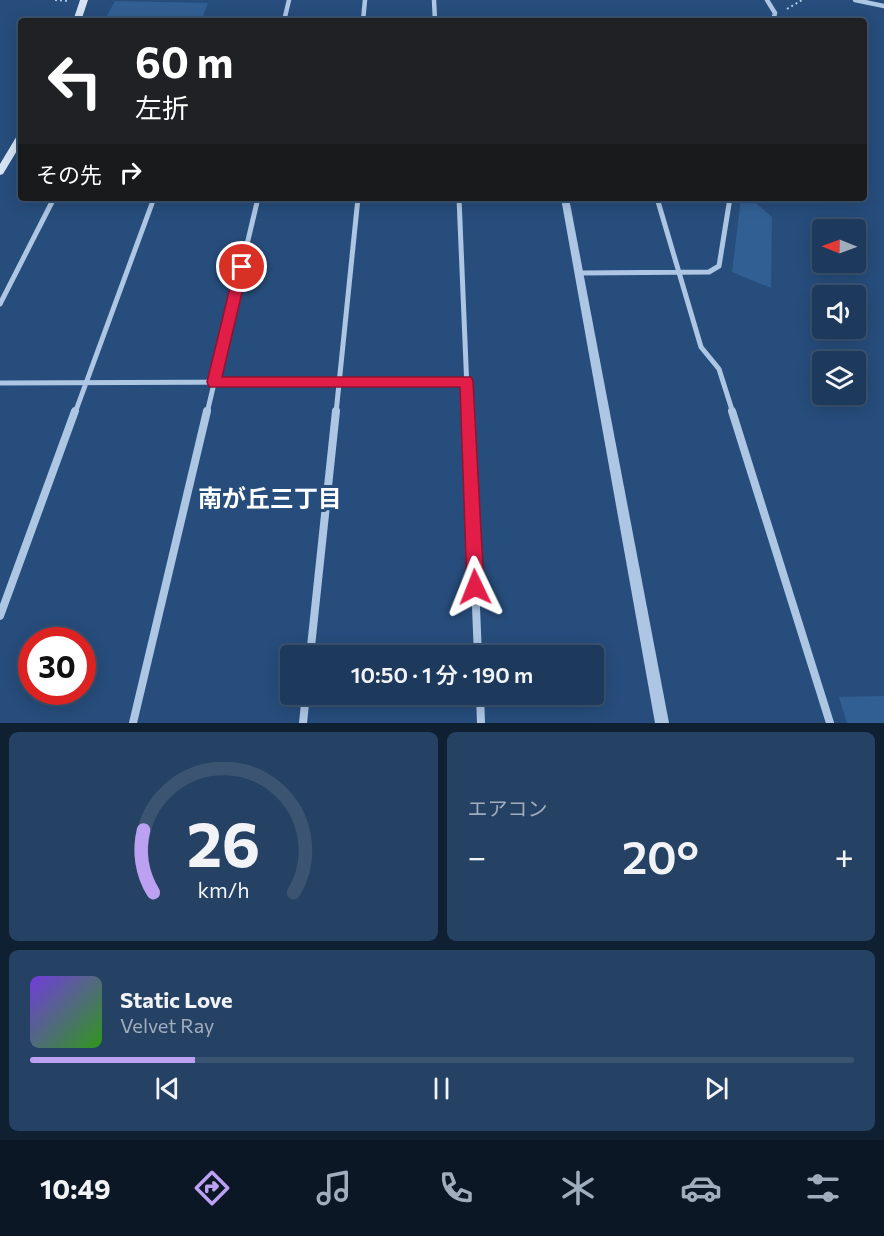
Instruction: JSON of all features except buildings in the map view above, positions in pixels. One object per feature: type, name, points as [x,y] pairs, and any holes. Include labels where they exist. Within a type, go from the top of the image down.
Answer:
[{"type":"main road","points":[[78,18],[84,0]]},
{"type":"main road","points":[[0,172],[18,141]]},
{"type":"street","points":[[285,18],[289,0]]},
{"type":"street","points":[[363,18],[365,0]]},
{"type":"street","points":[[434,0],[435,18]]},
{"type":"street","points":[[767,0],[775,13],[773,18]]},
{"type":"street","points":[[855,0],[884,6]]},
{"type":"street","points":[[0,304],[52,201]]},
{"type":"street","points":[[0,616],[153,201]]},
{"type":"street","points":[[133,723],[257,201]]},
{"type":"street","points":[[311,645],[358,201]]},
{"type":"street","points":[[459,201],[478,645]]},
{"type":"street","points":[[566,201],[662,723]]},
{"type":"street","points":[[658,201],[701,347],[719,369],[830,723]]},
{"type":"street","points":[[579,273],[709,272],[719,266],[730,201]]},
{"type":"street","points":[[0,383],[466,381]]},
{"type":"street","points":[[303,723],[305,705]]},
{"type":"street","points":[[480,705],[481,723]]},
{"type":"path","points":[[775,13],[802,0]]},
{"type":"shaded area","points":[[115,1],[208,3],[202,18],[106,18]]},
{"type":"shaded area","points":[[741,201],[753,201],[772,217],[771,288],[732,272]]},
{"type":"shaded area","points":[[884,696],[884,723],[847,723],[839,697]]},
{"type":"district","name":"南が丘三丁目","points":[[270,499]]},
{"type":"route","points":[[242,267],[214,382],[466,381],[475,587]]}]
